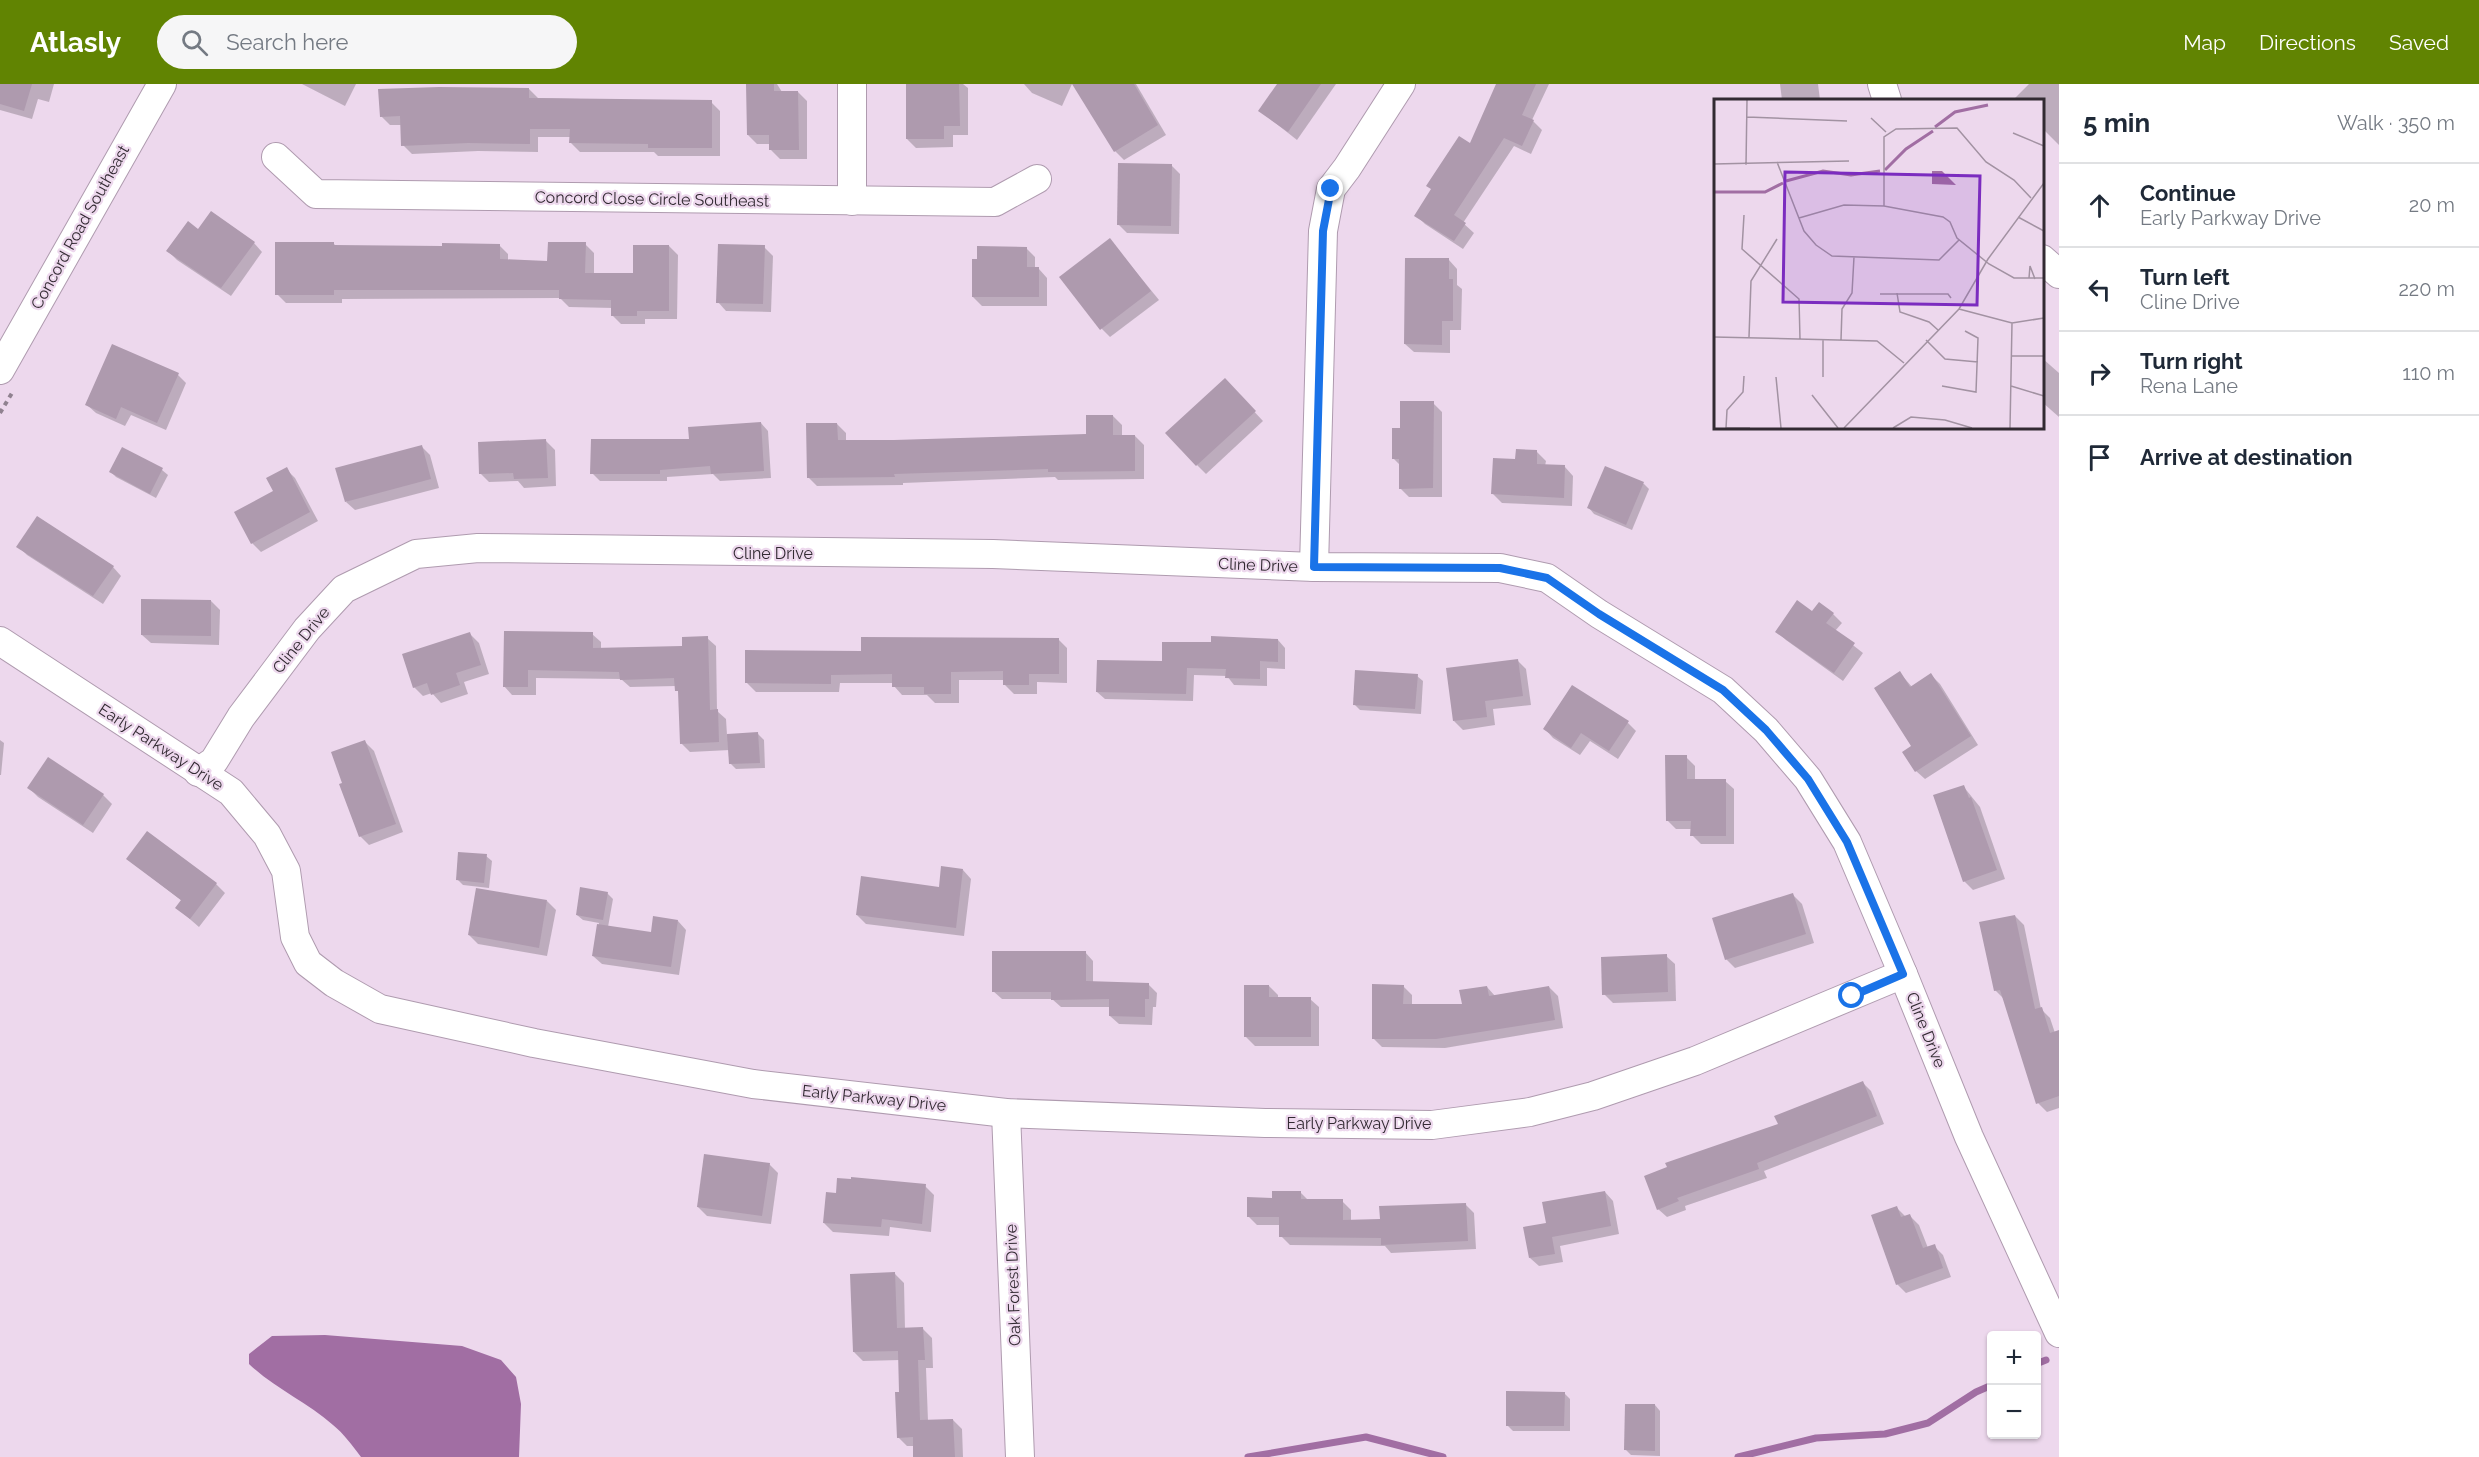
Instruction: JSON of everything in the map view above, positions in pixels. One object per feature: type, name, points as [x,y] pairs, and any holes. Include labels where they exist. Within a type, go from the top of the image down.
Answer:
[{"type":"street","name":"Concord Road Southeast","points":[[0,370],[162,84]]},
{"type":"street","points":[[852,84],[852,201]]},
{"type":"street","points":[[1314,567],[1323,231],[1331,189],[1401,84]]},
{"type":"street","points":[[1882,84],[1887,99]]},
{"type":"street","name":"Concord Close Circle Southeast","points":[[276,157],[316,194],[995,202],[1037,179]]},
{"type":"street","points":[[2044,260],[2059,274]]},
{"type":"street","name":"Cline Drive","points":[[198,772],[214,761],[241,717],[300,638],[344,589],[416,554],[478,548],[993,554],[1314,567],[1500,568],[1547,578],[1599,614],[1723,690],[1766,730],[1808,779],[1847,842],[1969,1137],[2059,1333]]},
{"type":"street","name":"Early Parkway Drive","points":[[0,641],[231,792],[267,835],[286,871],[295,937],[308,963],[334,983],[380,1009],[534,1043],[753,1084],[1006,1113],[1264,1123],[1432,1125],[1530,1112],[1593,1096],[1695,1061],[1903,974]]},
{"type":"street","name":"Oak Forest Drive","points":[[1006,1113],[1020,1457]]},
{"type":"shaded area","points":[[325,1335],[462,1346],[501,1360],[516,1377],[521,1404],[519,1457],[361,1457],[333,1425],[249,1364],[249,1354],[272,1336]]},
{"type":"building","points":[[0,84],[32,84],[24,111],[0,104]]},
{"type":"building","points":[[746,84],[774,84],[774,91],[798,91],[799,150],[769,150],[769,135],[747,135]]},
{"type":"building","points":[[906,84],[959,84],[960,126],[944,126],[944,139],[906,139]]},
{"type":"building","points":[[1072,84],[1134,84],[1158,125],[1114,152]]},
{"type":"building","points":[[1277,84],[1321,84],[1288,132],[1258,111]]},
{"type":"building","points":[[1496,84],[1536,84],[1522,115],[1534,120],[1522,146],[1504,138],[1454,215],[1466,223],[1454,241],[1414,216],[1431,189],[1426,186],[1459,136],[1470,143]]},
{"type":"building","points":[[529,88],[529,98],[712,100],[712,148],[648,148],[648,144],[569,143],[570,129],[530,129],[530,144],[468,143],[401,146],[400,116],[380,117],[378,89]]},
{"type":"building","points":[[1118,163],[1172,164],[1171,226],[1117,225]]},
{"type":"building","points":[[211,211],[255,242],[221,288],[166,251],[188,221],[198,229]]},
{"type":"building","points":[[1110,238],[1151,291],[1100,330],[1059,277]]},
{"type":"building","points":[[275,242],[442,246],[442,243],[500,244],[500,259],[547,261],[548,242],[586,242],[585,273],[633,273],[633,245],[669,245],[669,311],[637,311],[637,316],[611,316],[611,300],[559,299],[559,290],[334,290],[334,295],[275,295]]},
{"type":"building","points":[[718,244],[765,245],[763,304],[716,303]]},
{"type":"building","points":[[977,246],[1027,247],[1027,267],[1039,267],[1039,297],[972,297],[972,259],[977,259]]},
{"type":"building","points":[[1405,258],[1449,258],[1449,279],[1453,279],[1453,321],[1442,321],[1442,345],[1404,344]]},
{"type":"building","points":[[112,344],[179,373],[157,423],[121,407],[116,419],[85,405]]},
{"type":"building","points":[[1225,378],[1256,411],[1196,466],[1165,433]]},
{"type":"building","points":[[1400,401],[1434,401],[1433,488],[1399,489],[1399,459],[1392,459],[1392,428],[1400,428]]},
{"type":"building","points":[[1086,415],[1113,415],[1113,435],[1135,435],[1135,471],[1048,472],[1048,469],[894,474],[895,477],[807,478],[806,423],[837,423],[838,440],[894,440],[1086,434]]},
{"type":"building","points":[[761,422],[764,471],[711,474],[710,466],[660,470],[660,474],[590,474],[591,439],[689,439],[688,427]]},
{"type":"building","points":[[546,439],[548,478],[514,479],[513,473],[479,474],[478,442]]},
{"type":"building","points":[[422,445],[431,479],[345,502],[335,468]]},
{"type":"building","points":[[122,447],[163,468],[150,494],[109,472]]},
{"type":"building","points":[[1516,449],[1537,450],[1537,464],[1565,465],[1564,498],[1491,494],[1493,458],[1515,459]]},
{"type":"building","points":[[1605,466],[1644,482],[1626,525],[1587,508]]},
{"type":"building","points":[[287,467],[310,512],[251,544],[234,512],[273,491],[266,478]]},
{"type":"building","points":[[37,516],[114,566],[93,596],[16,547]]},
{"type":"building","points":[[141,599],[211,600],[211,636],[141,635]]},
{"type":"building","points":[[1797,600],[1812,611],[1819,602],[1834,613],[1826,623],[1855,643],[1834,673],[1775,632]]},
{"type":"building","points":[[504,631],[593,632],[593,648],[682,646],[682,637],[708,636],[710,710],[718,709],[719,742],[680,744],[678,691],[675,691],[674,678],[620,680],[619,672],[528,670],[528,687],[503,687]]},
{"type":"building","points":[[470,632],[481,665],[456,673],[460,685],[431,695],[427,683],[413,688],[402,654]]},
{"type":"building","points":[[1211,636],[1278,639],[1278,662],[1260,661],[1260,679],[1225,678],[1226,669],[1187,668],[1186,694],[1096,692],[1097,660],[1162,661],[1162,642],[1211,642]]},
{"type":"building","points":[[861,637],[1059,638],[1059,674],[1029,674],[1029,685],[1003,685],[1003,671],[951,672],[951,694],[924,694],[924,687],[892,687],[892,674],[831,675],[831,684],[745,683],[745,650],[861,651]]},
{"type":"building","points":[[1518,659],[1523,696],[1485,701],[1487,717],[1453,721],[1446,668]]},
{"type":"building","points":[[1355,670],[1418,674],[1415,709],[1353,705]]},
{"type":"building","points":[[1900,671],[1910,687],[1931,673],[1971,736],[1915,772],[1902,752],[1911,746],[1874,688]]},
{"type":"building","points":[[1572,685],[1629,721],[1609,751],[1581,733],[1571,748],[1543,729]]},
{"type":"building","points":[[758,732],[760,763],[729,764],[727,734]]},
{"type":"building","points":[[365,740],[396,824],[359,837],[339,784],[342,783],[331,752]]},
{"type":"building","points":[[1665,755],[1687,755],[1687,779],[1726,779],[1726,836],[1690,836],[1691,821],[1666,821]]},
{"type":"building","points":[[48,757],[104,794],[83,825],[27,788]]},
{"type":"building","points":[[1964,785],[1969,798],[1971,797],[1997,870],[1963,882],[1933,795]]},
{"type":"building","points":[[147,831],[217,883],[190,919],[175,908],[181,900],[126,859]]},
{"type":"building","points":[[458,852],[487,854],[484,883],[456,880]]},
{"type":"building","points":[[941,866],[963,869],[956,928],[856,915],[861,876],[939,887]]},
{"type":"building","points":[[580,887],[608,892],[603,920],[576,915]]},
{"type":"building","points":[[476,888],[547,900],[539,948],[468,935]]},
{"type":"building","points":[[1793,893],[1806,934],[1725,960],[1712,918]]},
{"type":"building","points":[[2015,915],[2035,1009],[2042,1007],[2050,1033],[2059,1030],[2059,1096],[2036,1104],[2000,990],[1994,991],[1979,922]]},
{"type":"building","points":[[653,916],[678,920],[671,967],[592,956],[597,924],[651,932]]},
{"type":"building","points":[[992,951],[1086,951],[1086,981],[1149,983],[1149,999],[1145,999],[1145,1017],[1109,1016],[1109,999],[1051,1000],[1051,992],[992,992]]},
{"type":"building","points":[[1667,954],[1668,992],[1602,995],[1601,957]]},
{"type":"building","points":[[1372,984],[1404,985],[1403,1004],[1462,1004],[1459,990],[1487,986],[1489,996],[1549,986],[1555,1020],[1436,1039],[1372,1039]]},
{"type":"building","points":[[1244,985],[1269,985],[1269,997],[1311,997],[1311,1037],[1244,1037]]},
{"type":"building","points":[[1863,1081],[1877,1116],[1757,1163],[1759,1169],[1677,1198],[1679,1201],[1657,1210],[1644,1176],[1667,1167],[1665,1163],[1778,1124],[1774,1116]]},
{"type":"building","points":[[704,1154],[770,1163],[762,1216],[697,1207]]},
{"type":"building","points":[[851,1177],[926,1184],[922,1224],[882,1219],[881,1227],[823,1223],[826,1192],[836,1193],[837,1178],[851,1179]]},
{"type":"building","points":[[1272,1191],[1301,1191],[1301,1199],[1343,1199],[1343,1220],[1380,1219],[1379,1206],[1466,1203],[1468,1241],[1381,1245],[1381,1238],[1279,1237],[1279,1217],[1247,1217],[1247,1197],[1272,1198]]},
{"type":"building","points":[[1605,1191],[1611,1226],[1552,1237],[1555,1254],[1529,1258],[1523,1227],[1546,1223],[1542,1202]]},
{"type":"building","points":[[1897,1206],[1901,1217],[1910,1214],[1923,1248],[1935,1244],[1943,1268],[1896,1285],[1871,1215]]},
{"type":"building","points":[[895,1272],[897,1328],[923,1327],[925,1360],[918,1360],[920,1420],[953,1419],[955,1457],[913,1457],[913,1437],[897,1438],[895,1392],[899,1392],[898,1351],[853,1352],[850,1274]]},
{"type":"building","points":[[1506,1391],[1565,1392],[1564,1426],[1506,1426]]},
{"type":"building","points":[[1625,1404],[1655,1404],[1655,1451],[1624,1450]]},
{"type":"waterway","points":[[2041,1362],[2046,1360]]},
{"type":"waterway","points":[[1738,1457],[1816,1438],[1885,1434],[1928,1423],[1987,1387]]},
{"type":"waterway","points":[[1248,1457],[1366,1437],[1443,1457]]},
{"type":"route","points":[[1331,189],[1323,231],[1314,567],[1500,568],[1547,578],[1599,614],[1723,690],[1766,730],[1808,779],[1847,842],[1876,908],[1903,974],[1852,996]]}]
